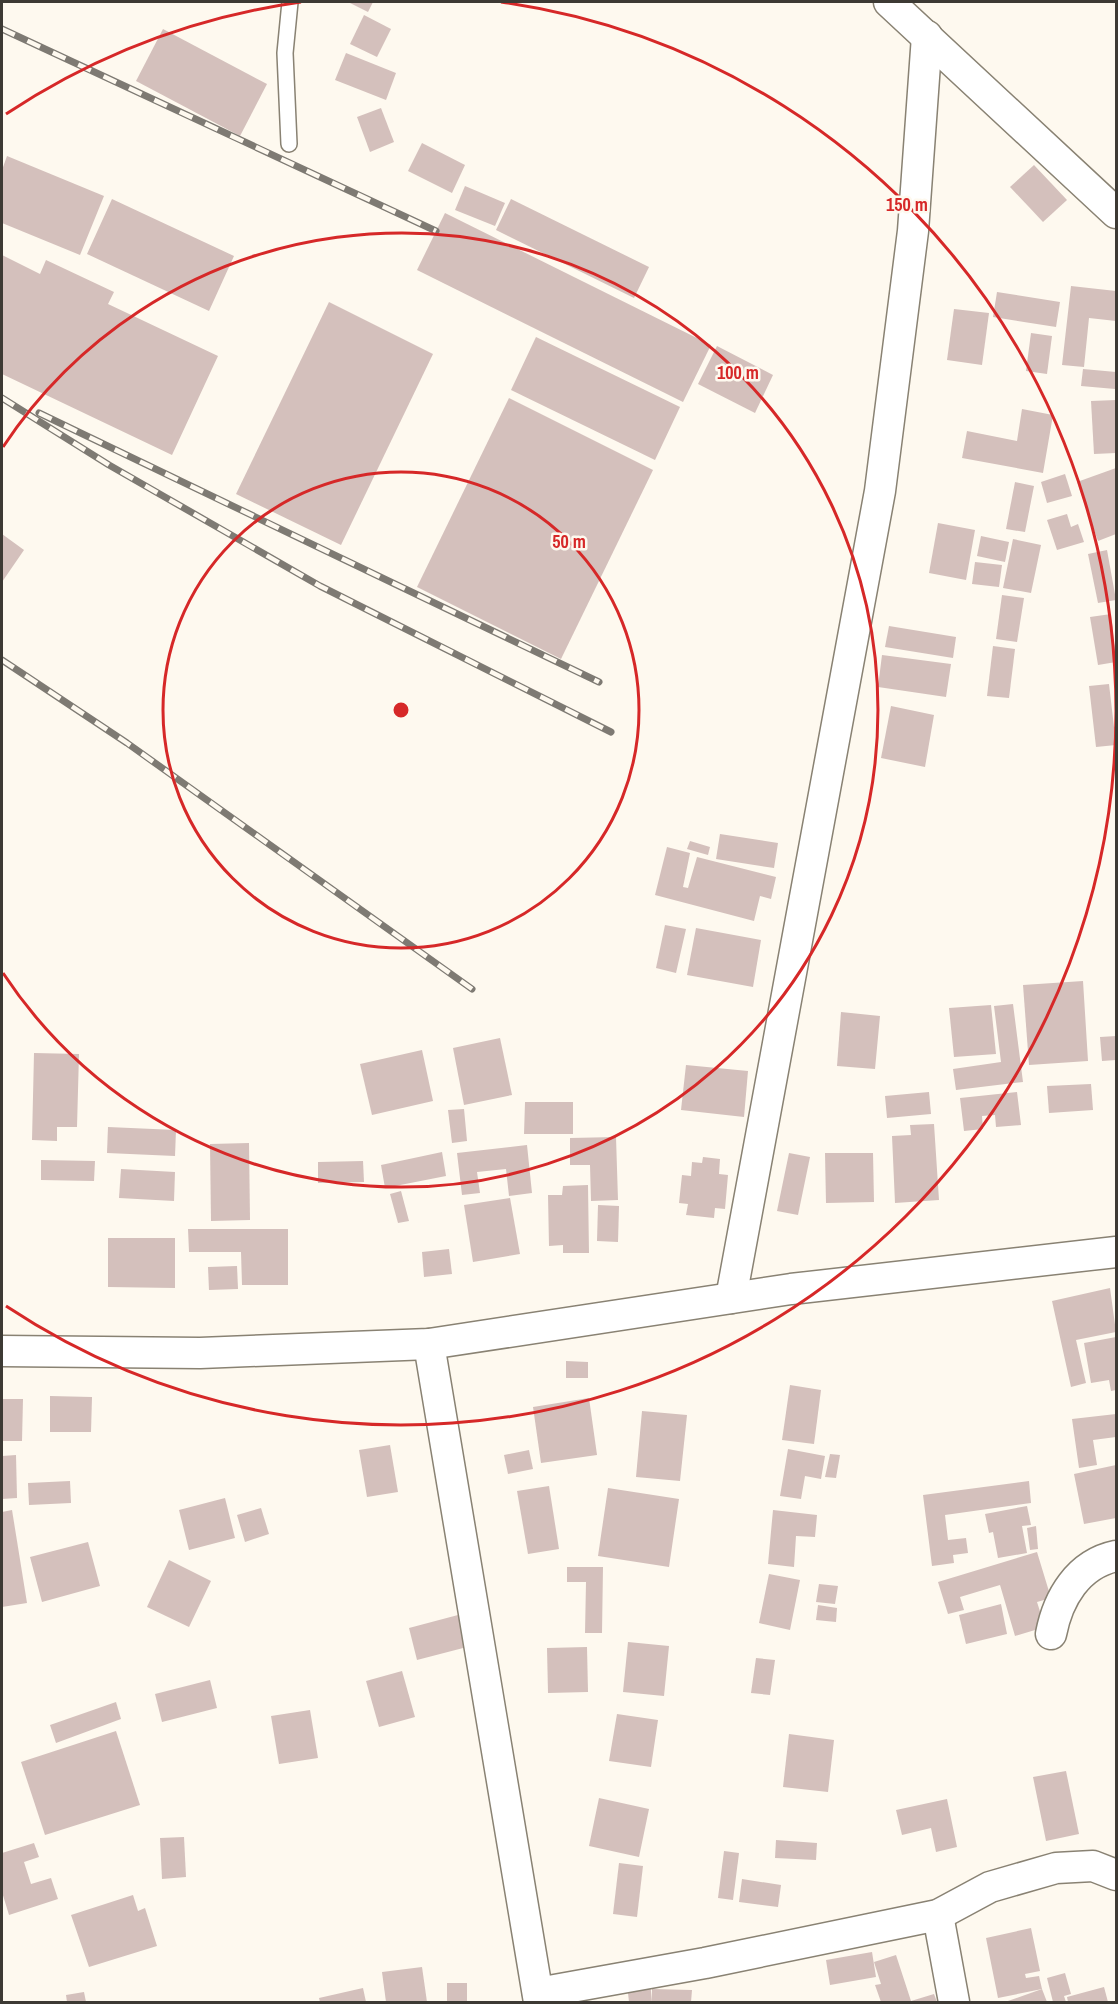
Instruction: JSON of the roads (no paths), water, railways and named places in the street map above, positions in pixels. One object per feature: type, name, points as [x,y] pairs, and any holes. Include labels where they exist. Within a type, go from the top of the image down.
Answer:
[{"type":"street","points":[[890,2],[1116,213]]},
{"type":"street","points":[[731,1298],[880,491],[913,231],[927,36]]},
{"type":"street","points":[[2,1351],[200,1353],[429,1344],[731,1298],[1116,1252]]},
{"type":"street","points":[[429,1344],[539,1998],[938,1915],[990,1887],[1056,1868],[1093,1866],[1116,1875]]},
{"type":"street","points":[[1051,1634],[1056,1609],[1071,1585],[1090,1567],[1116,1556]]},
{"type":"street","points":[[938,1915],[954,2002]]},
{"type":"lane","points":[[289,144],[285,53],[290,2]]},
{"type":"railway","points":[[2,29],[436,231]]},
{"type":"railway","points":[[2,398],[109,465],[320,586],[611,732]]},
{"type":"railway","points":[[39,413],[599,682]]},
{"type":"railway","points":[[2,660],[127,743],[472,989]]}]
